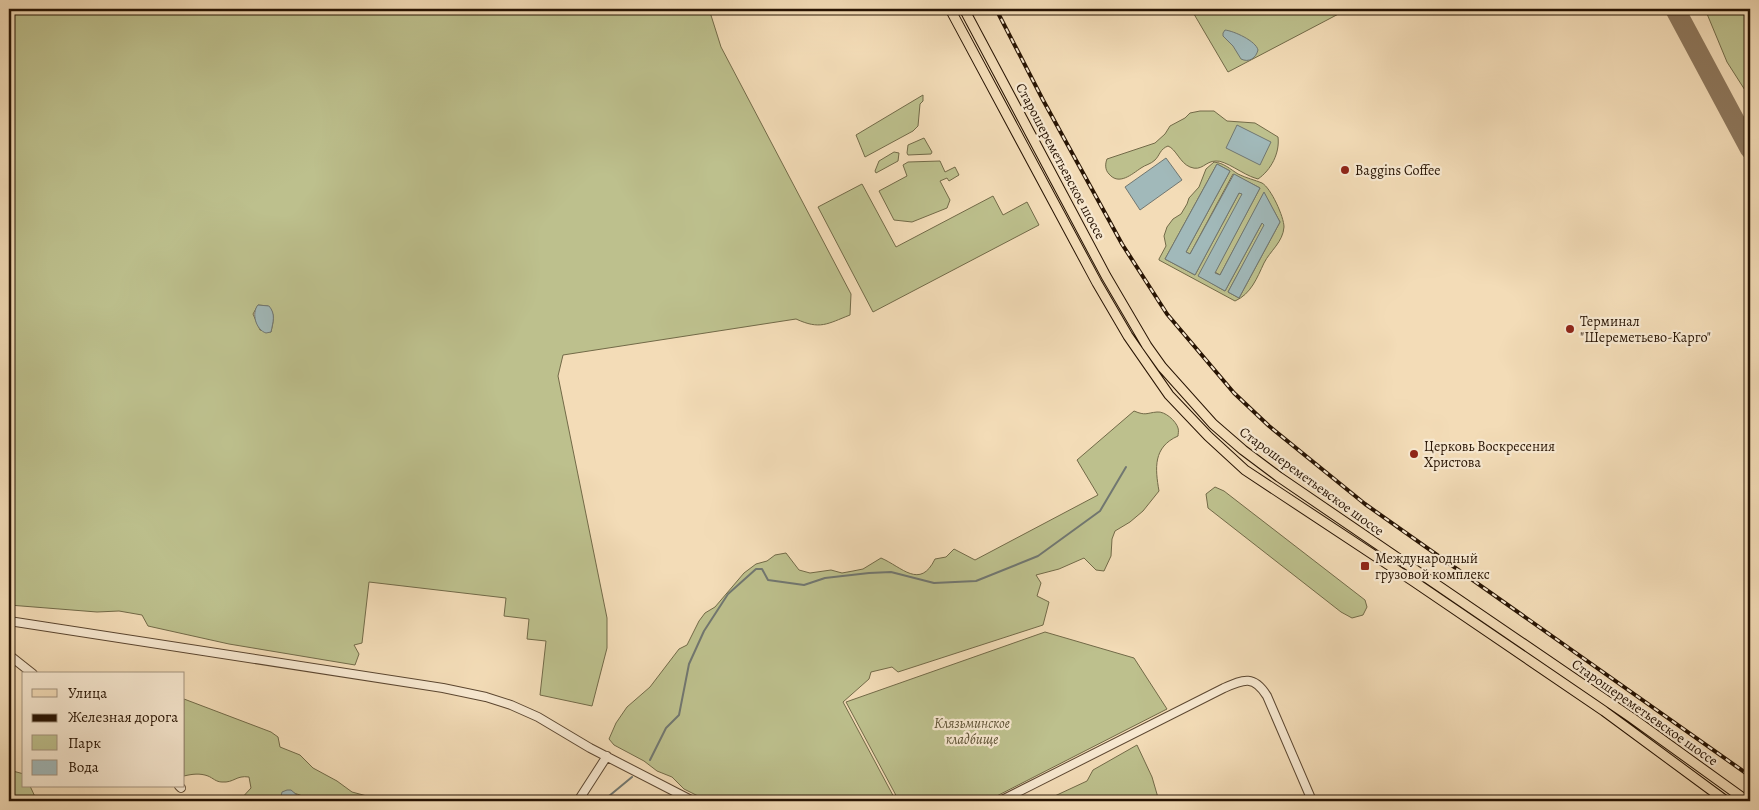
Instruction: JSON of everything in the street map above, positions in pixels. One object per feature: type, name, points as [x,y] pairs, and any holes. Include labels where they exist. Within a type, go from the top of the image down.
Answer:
[{"type":"main road","name":"Старошереметьевское шоссе","points":[[950,9],[1097,283],[1128,336],[1169,395],[1208,436],[1245,470],[1604,711],[1726,801]]},
{"type":"main road","name":"Старошереметьевское шоссе","points":[[964,9],[1106,276],[1148,346],[1162,367],[1213,424],[1279,477],[1632,718],[1747,801]]},
{"type":"street","points":[[9,621],[434,686],[486,697],[511,705],[538,717],[692,801]]},
{"type":"street","points":[[9,655],[30,672]]},
{"type":"street","points":[[1000,801],[1202,699],[1236,683],[1249,680],[1255,681],[1261,686],[1267,696],[1310,796]]},
{"type":"street","points":[[578,801],[607,756]]},
{"type":"green space","points":[[9,9],[709,9],[721,47],[851,294],[850,315],[818,325],[796,319],[563,355],[558,376],[607,618],[607,648],[592,706],[540,695],[546,641],[527,639],[529,619],[504,616],[506,598],[369,582],[362,643],[354,645],[359,654],[355,665],[229,644],[148,626],[142,615],[119,611],[97,612],[9,605]],"holes":[[[258,305],[268,306],[273,315],[271,332],[260,330],[253,314]]]},
{"type":"green space","points":[[1191,9],[1348,9],[1228,72]]},
{"type":"green space","points":[[1705,9],[1750,9],[1750,98],[1727,62]]},
{"type":"green space","points":[[923,95],[923,101],[920,104],[918,126],[913,131],[865,157],[856,135]]},
{"type":"green space","points":[[1214,111],[1227,121],[1255,123],[1278,137],[1278,149],[1274,161],[1267,171],[1258,179],[1220,161],[1212,161],[1198,168],[1190,167],[1168,146],[1162,150],[1157,158],[1130,176],[1117,179],[1108,172],[1106,167],[1107,159],[1155,143],[1165,134],[1170,126],[1190,113]]},
{"type":"green space","points":[[924,138],[932,152],[931,154],[908,155],[908,145]]},
{"type":"green space","points":[[894,152],[899,153],[898,161],[876,173],[879,161]]},
{"type":"green space","points":[[940,161],[945,172],[955,167],[959,175],[949,181],[947,178],[940,181],[950,200],[947,208],[912,222],[894,220],[879,191],[907,176],[903,165],[908,162]]},
{"type":"green space","points":[[1214,162],[1218,163],[1238,174],[1262,183],[1273,196],[1283,222],[1284,227],[1281,237],[1253,285],[1241,298],[1235,301],[1159,260],[1166,246],[1164,236],[1167,227],[1173,219],[1181,214],[1189,198],[1199,187],[1206,169]],"holes":[[[1217,164],[1230,171],[1186,252],[1190,254],[1233,174],[1260,188],[1215,272],[1220,275],[1264,193],[1280,222],[1239,298],[1228,292],[1265,225],[1262,223],[1225,291],[1199,276],[1243,194],[1239,193],[1195,275],[1165,259]]]},
{"type":"green space","points":[[862,184],[896,247],[993,196],[1003,215],[1027,202],[1039,225],[873,312],[818,207]]},
{"type":"green space","points":[[1134,411],[1144,414],[1160,412],[1167,415],[1177,425],[1178,436],[1164,446],[1160,452],[1157,466],[1159,491],[1143,511],[1115,531],[1112,539],[1111,556],[1104,571],[1096,570],[1084,558],[1059,569],[1036,575],[1041,583],[1037,596],[1049,602],[1043,625],[898,672],[892,667],[871,672],[869,679],[843,702],[896,801],[708,801],[684,789],[672,777],[657,771],[644,761],[614,745],[609,739],[616,723],[627,707],[650,687],[679,649],[687,645],[705,613],[715,607],[744,573],[756,564],[767,561],[775,555],[786,553],[799,570],[810,573],[831,570],[842,573],[863,569],[881,558],[910,574],[917,575],[929,568],[935,559],[946,557],[954,549],[975,560],[1098,495],[1077,460]]},
{"type":"green space","points":[[1215,487],[1224,491],[1365,600],[1367,607],[1363,615],[1352,618],[1341,612],[1208,508],[1206,494]]},
{"type":"green space","name":"Клязьминское кладбище","points":[[1045,632],[1134,658],[1167,709],[987,801],[899,801],[846,702]]},
{"type":"green space","points":[[185,699],[271,732],[278,737],[280,747],[300,755],[313,768],[337,781],[352,792],[378,799],[377,801],[312,801],[294,793],[283,800],[285,801],[239,801],[251,788],[249,777],[222,782],[202,774],[185,776]]},
{"type":"green space","points":[[1137,745],[1152,777],[1159,801],[1044,801],[1087,781],[1093,770]]},
{"type":"green space","points":[[9,770],[22,773],[22,788],[31,788],[37,801],[9,801]]},
{"type":"water","points":[[1225,30],[1239,34],[1253,43],[1258,50],[1254,57],[1249,60],[1241,59],[1233,46],[1223,36]]},
{"type":"water","points":[[1237,125],[1271,142],[1260,165],[1226,148]]},
{"type":"water","points":[[1166,158],[1182,180],[1140,210],[1125,187]]},
{"type":"water","points":[[1217,164],[1230,171],[1186,252],[1190,254],[1234,174],[1260,188],[1215,273],[1220,275],[1264,192],[1280,222],[1239,298],[1228,292],[1264,225],[1262,223],[1225,291],[1198,276],[1242,194],[1239,193],[1195,275],[1165,259]]},
{"type":"water","points":[[258,305],[269,306],[273,312],[271,332],[266,333],[262,331],[257,325],[255,312]]},
{"type":"water","points":[[291,790],[298,796],[311,799],[312,801],[285,801],[281,796],[282,792]]},
{"type":"waterway","points":[[650,760],[666,728],[679,715],[689,664],[704,631],[728,594],[756,569],[762,569],[768,580],[804,585],[825,578],[891,572],[934,583],[976,581],[1038,556],[1100,511],[1126,467]]},
{"type":"waterway","points":[[603,801],[632,777]]},
{"type":"taxiway","points":[[1675,9],[1750,149]]},
{"type":"railway","points":[[996,9],[1043,100],[1122,244],[1167,314],[1234,393],[1269,426],[1365,504],[1750,776]]},
{"type":"place","name":"Baggins Coffee","points":[[1345,170]]},
{"type":"place","name":"Терминал \"Шереметьево-Карго\"","points":[[1570,329]]},
{"type":"place","name":"Церковь Воскресения Христова","points":[[1414,454]]},
{"type":"place","name":"Международный грузовой комплекс","points":[[1365,566]]}]
